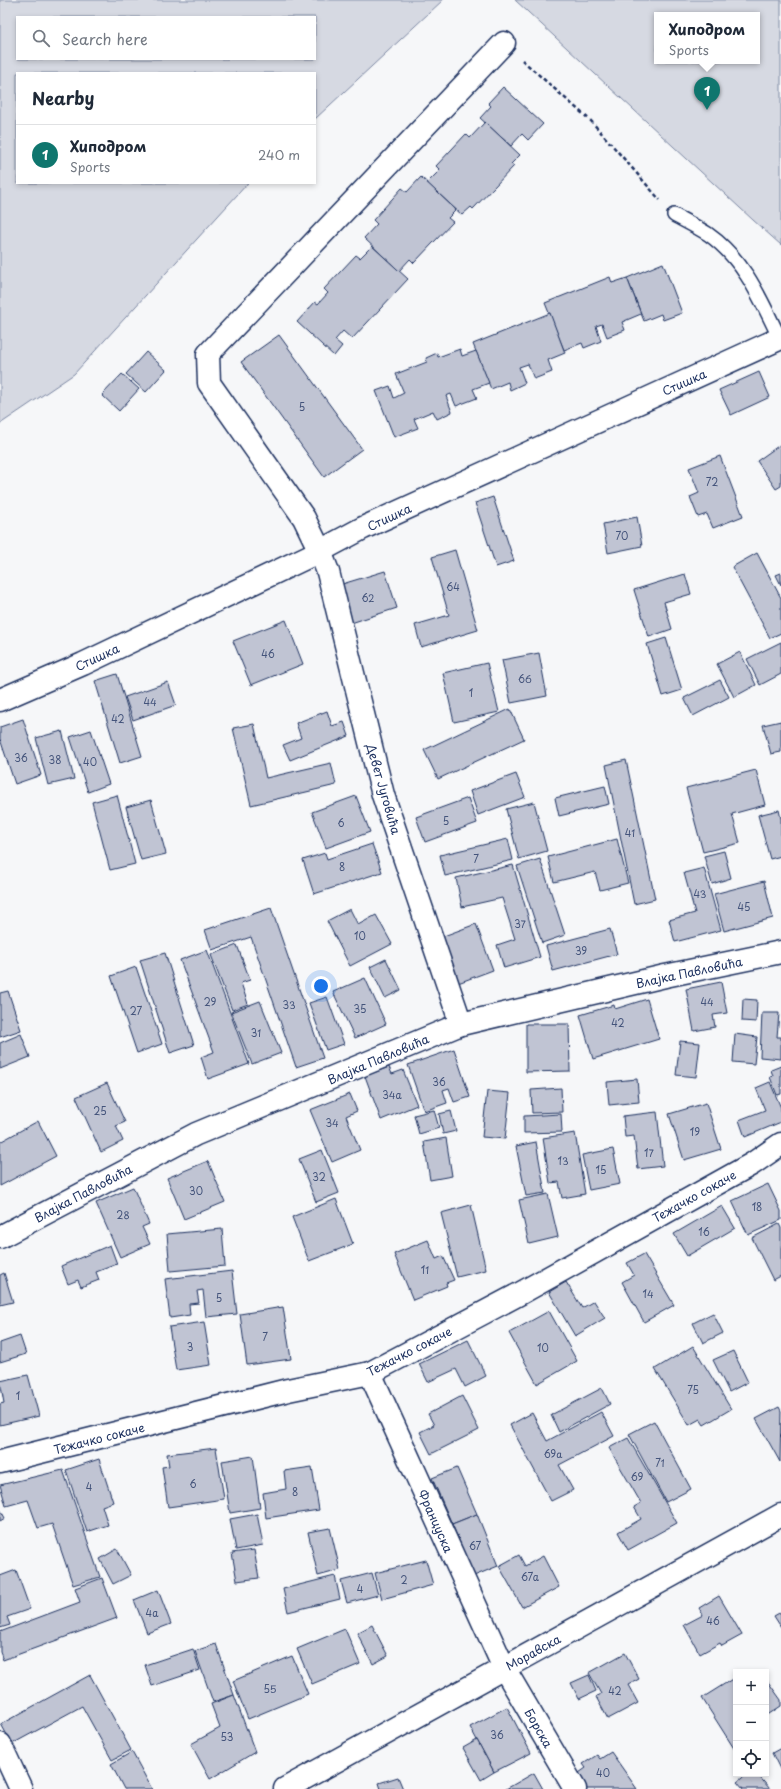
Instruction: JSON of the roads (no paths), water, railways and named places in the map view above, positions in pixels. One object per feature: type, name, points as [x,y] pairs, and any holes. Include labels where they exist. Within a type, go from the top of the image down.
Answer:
[{"type":"street","name":"Девет Југовића","points":[[461,1024],[383,796],[330,580],[320,551],[304,518],[209,383],[208,354],[504,44]]},
{"type":"street","name":"Стишка","points":[[0,700],[83,664],[320,551],[363,528],[780,339]]},
{"type":"street","name":"Влајка Павловића","points":[[0,1237],[196,1134],[461,1024],[665,976],[781,952]]},
{"type":"street","name":"Тежачко сокаче","points":[[0,1462],[288,1390],[370,1373],[534,1285],[752,1164],[781,1144]]},
{"type":"street","name":"Француска","points":[[370,1373],[504,1668]]},
{"type":"street","name":"Моравска","points":[[285,1789],[781,1515]]},
{"type":"street","name":"Борска","points":[[504,1668],[575,1789]]},
{"type":"street","points":[[0,1744],[21,1789]]},
{"type":"lane","points":[[674,214],[708,234],[731,254],[758,291],[780,339]]},
{"type":"place","name":"Хиподром","points":[[707,110]]}]
